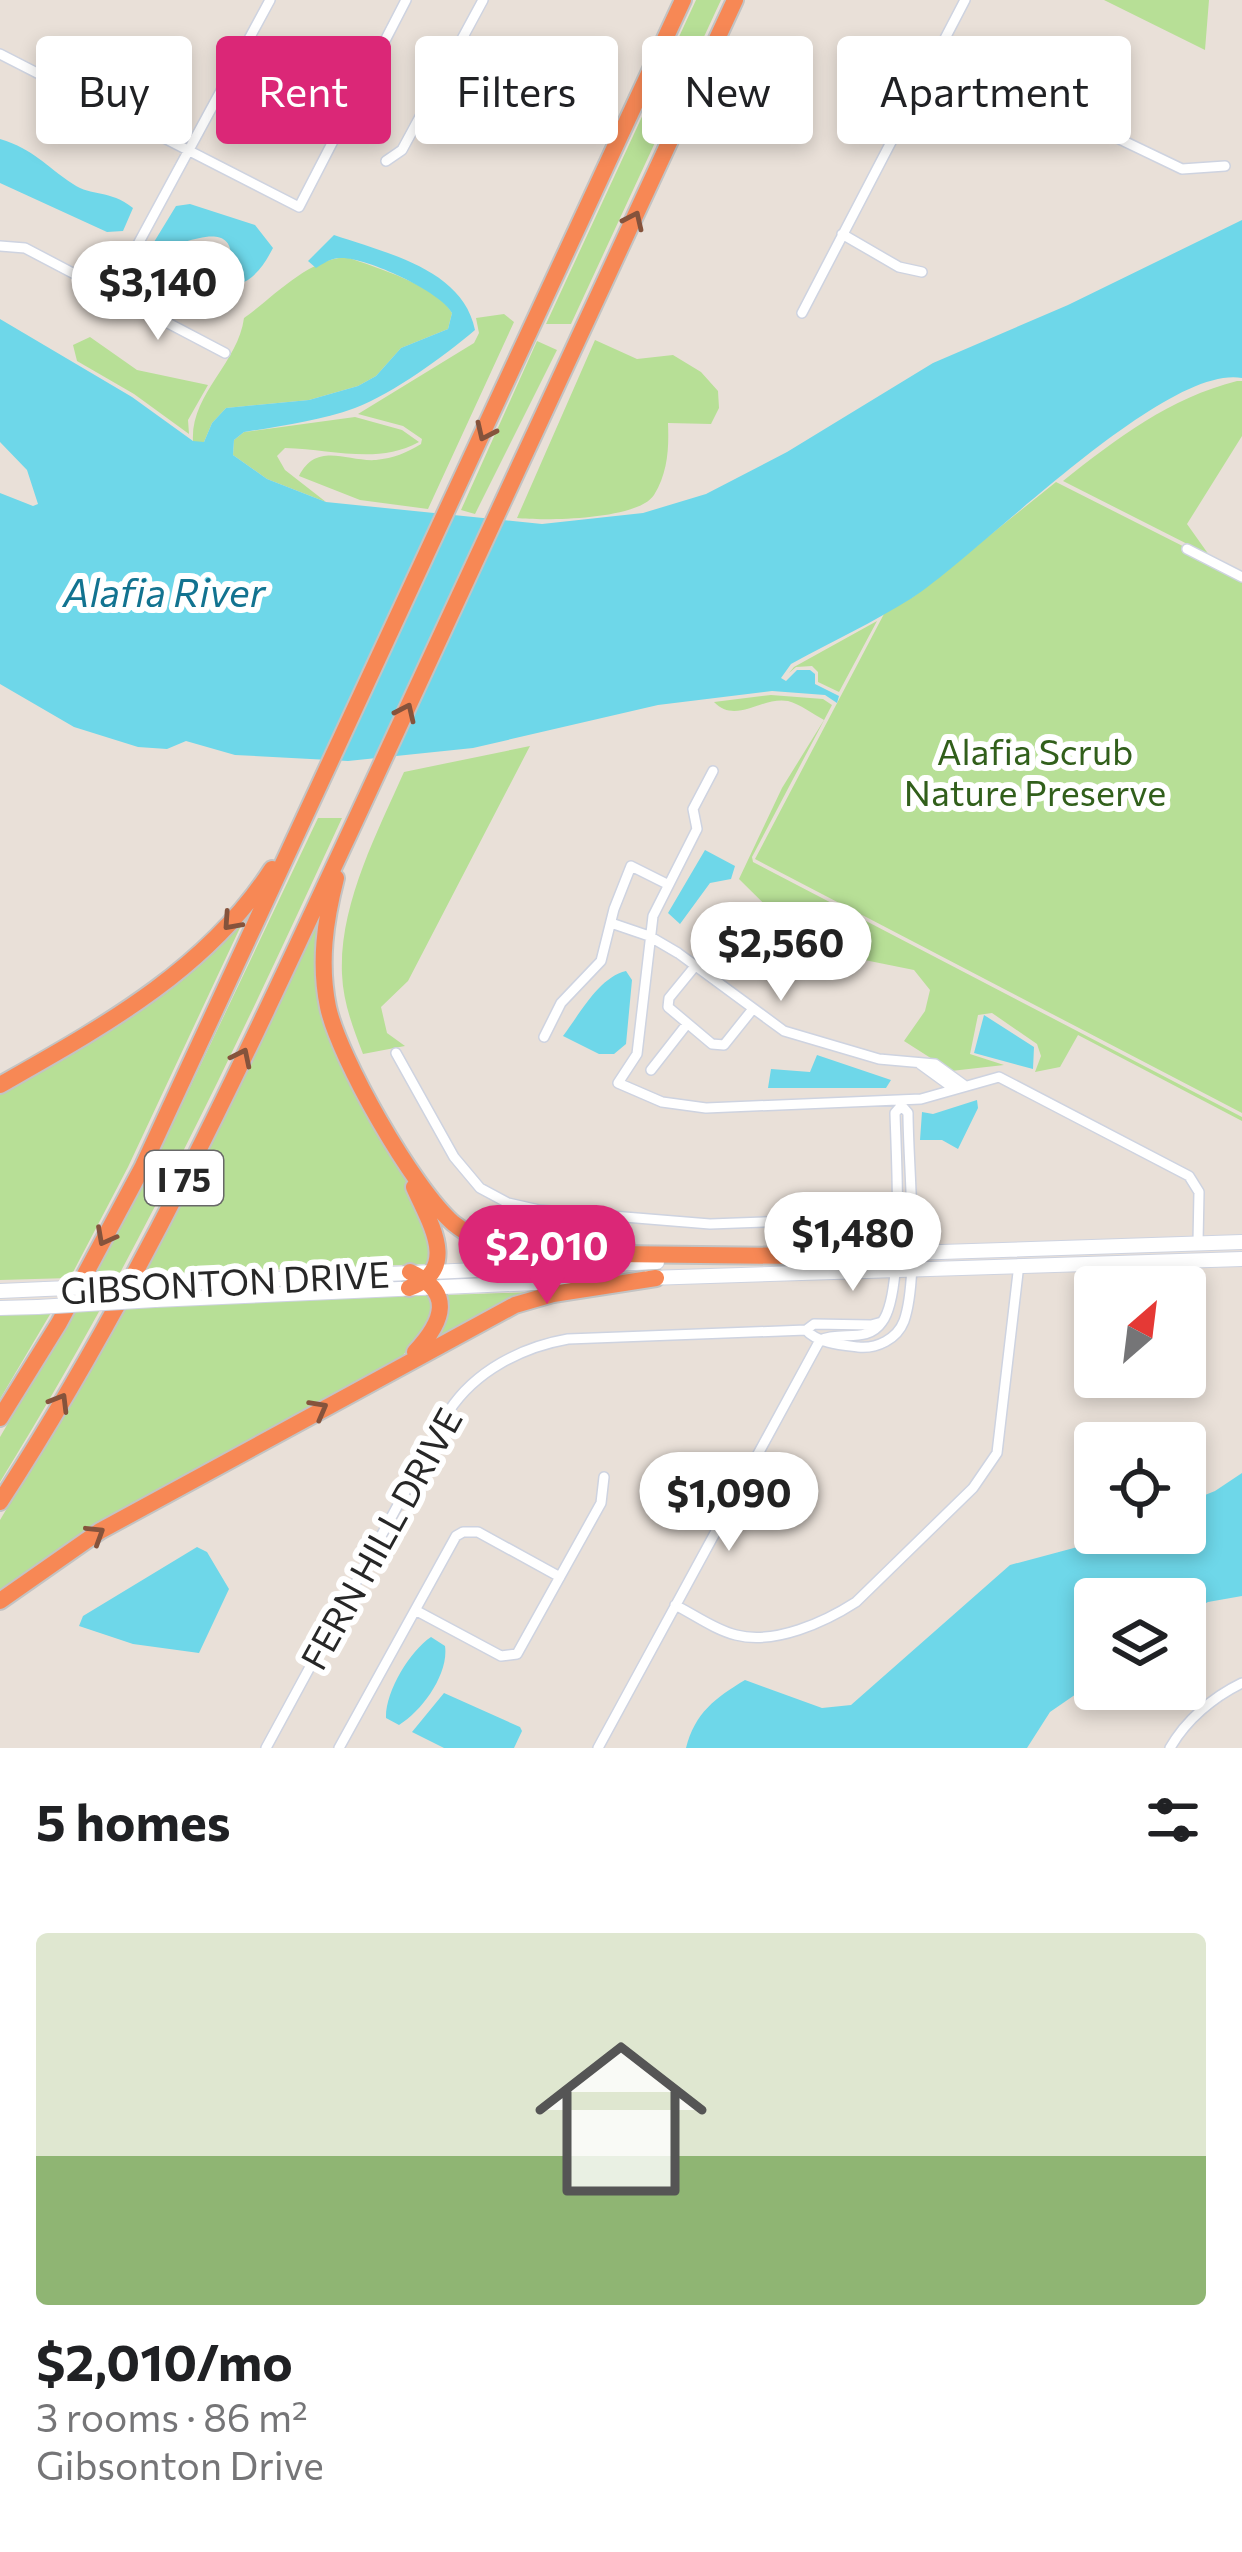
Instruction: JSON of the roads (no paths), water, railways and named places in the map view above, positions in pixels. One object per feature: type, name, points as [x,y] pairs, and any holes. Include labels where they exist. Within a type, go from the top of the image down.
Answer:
[{"type":"highway","name":"I 75","points":[[0,1418],[59,1323],[142,1168],[683,0]]},
{"type":"highway","name":"I 75","points":[[0,1502],[170,1206],[345,842],[735,0]]},
{"type":"highway","points":[[0,1084],[150,995],[182,970],[258,891],[302,824]]},
{"type":"highway","points":[[345,842],[323,945],[328,1009],[340,1043],[392,1137],[438,1250],[423,1280],[440,1300],[438,1318],[422,1346],[406,1361]]},
{"type":"highway","points":[[392,1137],[444,1213],[466,1232],[504,1249],[558,1255],[797,1256]]},
{"type":"highway","points":[[0,1601],[100,1531],[406,1361],[530,1300],[656,1278]]},
{"type":"main road","name":"GIBSONTON DRIVE","points":[[0,1291],[165,1284],[656,1278],[893,1268],[906,1256],[1018,1264],[1198,1250]]},
{"type":"main road","name":"GIBSONTON DRIVE","points":[[0,1308],[797,1256],[1242,1250]]},
{"type":"street","points":[[111,294],[270,0]]},
{"type":"street","points":[[0,54],[299,207],[406,0]]},
{"type":"street","points":[[386,161],[402,150],[483,0]]},
{"type":"street","points":[[946,36],[965,0]]},
{"type":"street","points":[[802,313],[889,144]]},
{"type":"street","points":[[1130,144],[1182,169],[1225,166]]},
{"type":"street","points":[[842,234],[899,267],[922,272]]},
{"type":"street","points":[[0,247],[25,248],[225,353]]},
{"type":"street","points":[[1187,549],[1242,577]]},
{"type":"street","points":[[713,772],[693,809],[697,830],[653,916],[637,1054],[618,1083],[681,1108],[901,1103],[958,1086],[1007,1080],[1189,1176],[1199,1192],[1198,1250]]},
{"type":"street","points":[[544,1037],[561,1003],[601,961],[631,866],[667,884]]},
{"type":"street","points":[[611,923],[650,936],[772,1025],[879,1059],[935,1064],[958,1086]]},
{"type":"street","points":[[695,965],[668,1002],[670,1011],[720,1046],[752,1010]]},
{"type":"street","points":[[650,1070],[687,1024]]},
{"type":"street","points":[[396,1053],[454,1157],[480,1188],[508,1203],[539,1210],[710,1224],[898,1217]]},
{"type":"street","points":[[901,1103],[895,1112],[898,1217],[906,1256]]},
{"type":"street","points":[[806,1330],[820,1340],[867,1348],[885,1343],[903,1323],[908,1113],[901,1103]]},
{"type":"street","points":[[675,1604],[730,1634],[752,1639],[834,1616],[856,1602],[973,1488],[997,1454],[1018,1264]]},
{"type":"street","points":[[598,1748],[820,1340],[866,1335],[882,1322],[891,1307],[893,1268]]},
{"type":"street","name":"FERN HILL DRIVE","points":[[266,1748],[439,1429],[471,1383],[530,1349],[568,1339],[806,1330],[814,1324],[882,1322]]},
{"type":"street","points":[[415,1610],[510,1657],[522,1647],[601,1503],[604,1477]]},
{"type":"street","points":[[339,1748],[456,1536],[478,1532],[560,1576]]},
{"type":"street","points":[[1170,1748],[1180,1731],[1242,1683]]},
{"type":"water","points":[[0,139],[31,153],[80,188],[133,208],[123,231],[107,232],[0,183]]},
{"type":"water","points":[[190,204],[255,225],[273,248],[254,275],[237,285],[227,280],[231,259],[224,239],[204,237],[162,248],[154,242],[176,206]]},
{"type":"water","name":"Alafia River","points":[[1242,220],[1242,378],[1208,382],[1167,400],[1122,429],[912,598],[791,664],[781,678],[786,681],[797,670],[810,670],[815,684],[839,696],[837,703],[825,695],[772,691],[658,705],[473,748],[348,761],[235,755],[186,741],[167,749],[138,747],[74,727],[0,684],[0,493],[38,504],[27,470],[0,442],[0,319],[132,397],[193,441],[204,442],[212,423],[226,408],[309,400],[358,386],[376,376],[401,348],[448,329],[452,313],[445,304],[402,277],[353,259],[335,258],[316,268],[308,261],[334,235],[398,257],[455,292],[475,330],[418,374],[355,408],[244,432],[234,440],[233,455],[267,479],[326,502],[542,524],[643,513],[706,494],[787,452],[933,363],[1068,305]]},
{"type":"water","points":[[705,850],[735,866],[731,879],[710,883],[680,924],[668,913]]},
{"type":"water","points":[[626,971],[632,980],[626,1044],[614,1054],[599,1054],[563,1036],[598,989]]},
{"type":"water","points":[[984,1015],[1034,1047],[1033,1069],[974,1053]]},
{"type":"water","points":[[817,1055],[891,1080],[886,1088],[768,1088],[771,1069],[810,1072]]},
{"type":"water","points":[[977,1100],[978,1108],[958,1149],[942,1140],[920,1140],[922,1112],[933,1114]]},
{"type":"water","points":[[1242,1473],[1242,1596],[1206,1603],[1206,1578],[1074,1578],[1074,1695],[1050,1712],[1027,1748],[686,1748],[708,1708],[745,1680],[822,1708],[851,1705],[1010,1565],[1074,1548],[1074,1554],[1206,1554],[1206,1495]]},
{"type":"water","points":[[197,1547],[207,1552],[229,1589],[199,1653],[133,1644],[79,1626],[83,1616]]},
{"type":"water","points":[[431,1637],[445,1646],[443,1668],[425,1701],[399,1725],[386,1718],[394,1685],[407,1662]]},
{"type":"water","points":[[444,1693],[520,1727],[514,1748],[444,1748],[412,1732]]},
{"type":"park label","name":"Alafia Scrub Nature Preserve","points":[[1035,770]]}]
